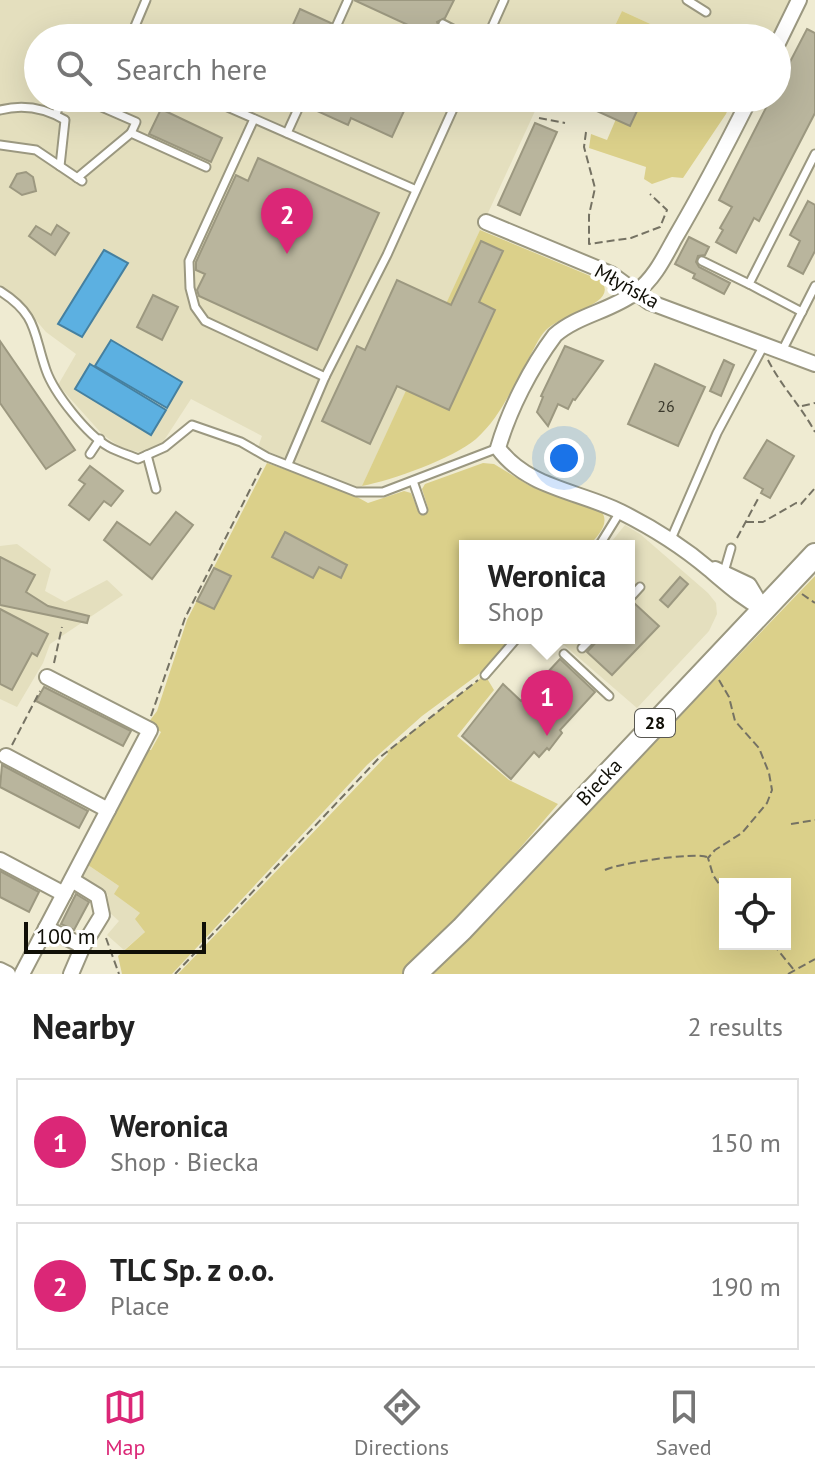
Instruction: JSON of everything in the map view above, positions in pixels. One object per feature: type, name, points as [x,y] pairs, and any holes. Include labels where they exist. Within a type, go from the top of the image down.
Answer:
[{"type":"main road","name":"Biecka","points":[[415,974],[462,929],[815,555]]},
{"type":"street","points":[[787,24],[799,0]]},
{"type":"street","points":[[743,112],[704,190],[654,273],[635,293],[604,311],[563,328],[555,335],[516,402],[498,448],[508,462],[530,478],[620,512],[670,541],[707,567],[742,598],[763,609]]},
{"type":"street","name":"Młyńska","points":[[486,222],[611,274],[649,302],[815,364]]},
{"type":"street","points":[[707,567],[749,585],[763,609]]},
{"type":"street","points":[[22,974],[150,730],[47,677]]},
{"type":"street","points":[[6,756],[108,810]]},
{"type":"street","points":[[0,860],[64,894]]},
{"type":"street","points":[[71,974],[83,946],[102,915],[98,896],[72,880]]},
{"type":"street","points":[[46,928],[83,946]]},
{"type":"street","points":[[0,970],[8,974]]},
{"type":"lane","points":[[337,24],[348,0]]},
{"type":"lane","points":[[493,24],[504,0]]},
{"type":"lane","points":[[687,0],[706,12]]},
{"type":"lane","points":[[135,24],[143,1]]},
{"type":"lane","points":[[0,110],[24,107]]},
{"type":"lane","points":[[50,112],[65,120],[60,166]]},
{"type":"lane","points":[[0,145],[36,150],[80,179],[131,133],[136,122],[113,112]]},
{"type":"lane","points":[[238,112],[414,189]]},
{"type":"lane","points":[[287,133],[297,112]]},
{"type":"lane","points":[[288,464],[325,377],[387,255],[414,189],[451,112]]},
{"type":"lane","points":[[254,119],[189,261],[195,307],[205,321],[325,377]]},
{"type":"lane","points":[[131,133],[206,167]]},
{"type":"lane","points":[[749,284],[815,154]]},
{"type":"lane","points":[[702,261],[802,312]]},
{"type":"lane","points":[[782,351],[815,286]]},
{"type":"lane","points":[[0,291],[11,298],[34,323],[46,370],[68,408],[106,445],[138,459],[165,447],[192,425],[241,442],[267,457],[356,492],[383,492],[498,448]]},
{"type":"lane","points":[[670,541],[717,433],[764,347]]},
{"type":"lane","points":[[90,454],[100,439]]},
{"type":"lane","points":[[147,455],[156,489]]},
{"type":"lane","points":[[413,481],[423,510]]},
{"type":"lane","points":[[603,540],[620,512]]},
{"type":"lane","points":[[724,572],[731,548]]},
{"type":"lane","points":[[635,592],[640,587]]},
{"type":"lane","points":[[485,675],[512,644]]},
{"type":"lane","points":[[582,648],[586,644]]},
{"type":"lane","points":[[564,654],[609,696]]},
{"type":"path","points":[[539,118],[565,123]]},
{"type":"path","points":[[586,132],[584,147],[595,188],[589,215],[589,244],[631,238],[660,227],[667,210],[650,194]]},
{"type":"path","points":[[764,347],[781,386],[801,406],[815,432]]},
{"type":"path","points":[[801,406],[815,403]]},
{"type":"path","points":[[144,727],[153,713],[185,618],[267,457]]},
{"type":"path","points":[[746,522],[763,522],[796,503],[801,504],[815,488]]},
{"type":"path","points":[[731,548],[759,497]]},
{"type":"path","points":[[6,756],[57,657],[62,627]]},
{"type":"path","points":[[706,668],[722,684],[735,721],[759,748],[772,790],[767,803],[742,833],[708,858]]},
{"type":"path","points":[[175,974],[379,758],[485,675]]},
{"type":"path","points":[[791,824],[815,820]]},
{"type":"path","points":[[605,870],[627,862],[660,861],[693,855],[708,858]]},
{"type":"path","points":[[708,858],[719,884]]},
{"type":"path","points":[[97,927],[104,934],[119,974]]},
{"type":"path","points":[[778,950],[794,970]]},
{"type":"path","points":[[788,974],[815,959]]},
{"type":"shaded area","points":[[0,0],[795,0],[783,24],[650,24],[622,11],[616,24],[24,24],[24,112],[535,112],[360,491],[258,447],[262,436],[191,399],[163,442],[154,449],[138,452],[120,447],[102,434],[58,385],[76,354],[46,332],[18,299],[0,288]]},
{"type":"shaded area","points":[[622,11],[650,24],[616,24]]},
{"type":"shaded area","points":[[619,112],[727,112],[683,178],[672,177],[652,184],[644,179],[646,167],[589,148],[591,134],[607,140]]},
{"type":"shaded area","points":[[480,230],[600,280],[605,288],[603,295],[544,333],[500,410],[476,439],[422,468],[362,486]]},
{"type":"shaded area","points":[[267,463],[348,492],[368,503],[404,491],[411,493],[419,513],[428,508],[422,489],[425,484],[483,463],[494,464],[530,486],[602,512],[604,517],[602,530],[594,540],[459,540],[459,644],[507,644],[483,671],[422,716],[367,765],[172,974],[122,974],[118,956],[145,932],[135,919],[140,913],[114,894],[119,886],[85,863],[144,750],[151,750],[161,732],[148,723],[157,711],[187,620]]},
{"type":"shaded area","points":[[625,525],[640,534],[716,603],[717,614],[709,631],[637,708],[563,644],[635,644],[635,540],[613,540]]},
{"type":"shaded area","points":[[17,544],[51,569],[45,591],[65,602],[107,580],[123,595],[50,644],[43,663],[17,707],[0,699],[0,546]]},
{"type":"shaded area","points":[[815,576],[815,974],[431,974],[496,912]]},
{"type":"shaded area","points":[[485,675],[494,690],[457,736],[509,780],[558,804],[477,898],[402,974],[178,974],[388,754],[386,752]]},
{"type":"shaded area","points":[[85,863],[119,886],[140,913],[145,932],[124,950],[107,935],[119,921],[101,905],[108,895],[78,875]]},
{"type":"water","points":[[104,250],[128,263],[82,337],[58,324]]},
{"type":"water","points":[[111,340],[182,382],[167,408],[95,366]]},
{"type":"water","points":[[90,364],[166,410],[151,435],[75,389]]},
{"type":"building","points":[[354,0],[454,0],[445,18],[438,24],[406,24]]},
{"type":"building","points":[[300,9],[331,23],[331,24],[293,24]]},
{"type":"building","points":[[807,29],[815,33],[815,113],[759,221],[754,218],[736,253],[716,242],[732,207],[719,200],[764,112],[791,112],[791,60]]},
{"type":"building","points":[[160,112],[167,112],[222,138],[211,162],[149,134]]},
{"type":"building","points":[[319,112],[404,112],[392,137],[351,118],[348,125]]},
{"type":"building","points":[[599,112],[636,112],[630,126]]},
{"type":"building","points":[[535,123],[557,132],[520,215],[498,205]]},
{"type":"building","points":[[258,158],[379,213],[317,350],[199,296],[197,290],[205,274],[196,270],[196,262],[236,175],[248,181]]},
{"type":"building","points":[[26,172],[33,177],[36,191],[22,195],[10,187],[17,174]]},
{"type":"building","points":[[808,201],[815,205],[815,251],[803,274],[788,266],[800,241],[790,235]]},
{"type":"building","points":[[57,225],[69,233],[55,255],[29,236],[36,226],[51,235]]},
{"type":"building","points":[[689,237],[709,247],[705,255],[698,256],[696,262],[699,267],[730,283],[724,294],[693,278],[695,274],[675,264]]},
{"type":"building","points":[[481,241],[503,251],[479,302],[495,310],[449,410],[397,386],[370,444],[322,421],[357,346],[365,350],[397,280],[451,305]]},
{"type":"building","points":[[153,295],[178,307],[162,340],[137,327]]},
{"type":"building","points":[[0,341],[75,450],[46,469],[0,403]]},
{"type":"building","points":[[565,346],[603,361],[568,409],[558,404],[548,426],[537,412],[541,396]]},
{"type":"building","points":[[724,360],[734,365],[721,396],[710,391]]},
{"type":"building","points":[[655,364],[705,387],[678,446],[628,424]]},
{"type":"building","points":[[767,440],[794,456],[770,498],[761,493],[763,489],[744,478]]},
{"type":"building","points":[[90,466],[123,491],[111,506],[104,501],[89,520],[69,505],[85,484],[79,480]]},
{"type":"building","points":[[176,512],[193,525],[152,579],[104,540],[117,522],[150,545]]},
{"type":"building","points":[[285,532],[347,565],[341,578],[319,567],[313,578],[272,557]]},
{"type":"building","points":[[0,557],[35,575],[26,592],[48,606],[89,616],[87,623],[0,605]]},
{"type":"building","points":[[214,568],[231,576],[214,609],[197,601]]},
{"type":"building","points":[[680,577],[688,584],[668,607],[660,600]]},
{"type":"building","points":[[635,604],[659,626],[612,675],[587,652],[594,644],[635,644]]},
{"type":"building","points":[[0,609],[48,634],[37,656],[32,653],[12,690],[0,684]]},
{"type":"building","points":[[560,659],[595,692],[560,730],[562,733],[549,750],[547,748],[539,757],[534,752],[511,779],[462,736],[503,684],[521,701]]},
{"type":"building","points":[[44,687],[131,731],[123,746],[36,701]]},
{"type":"building","points":[[2,765],[88,811],[79,828],[0,787]]},
{"type":"building","points":[[0,871],[39,892],[29,912],[0,897]]},
{"type":"building","points":[[76,894],[89,902],[74,930],[61,924]]},
{"type":"place","name":"TLC Sp. z o.o.","points":[[287,254]]},
{"type":"place","name":"Weronica","points":[[547,736]]}]
